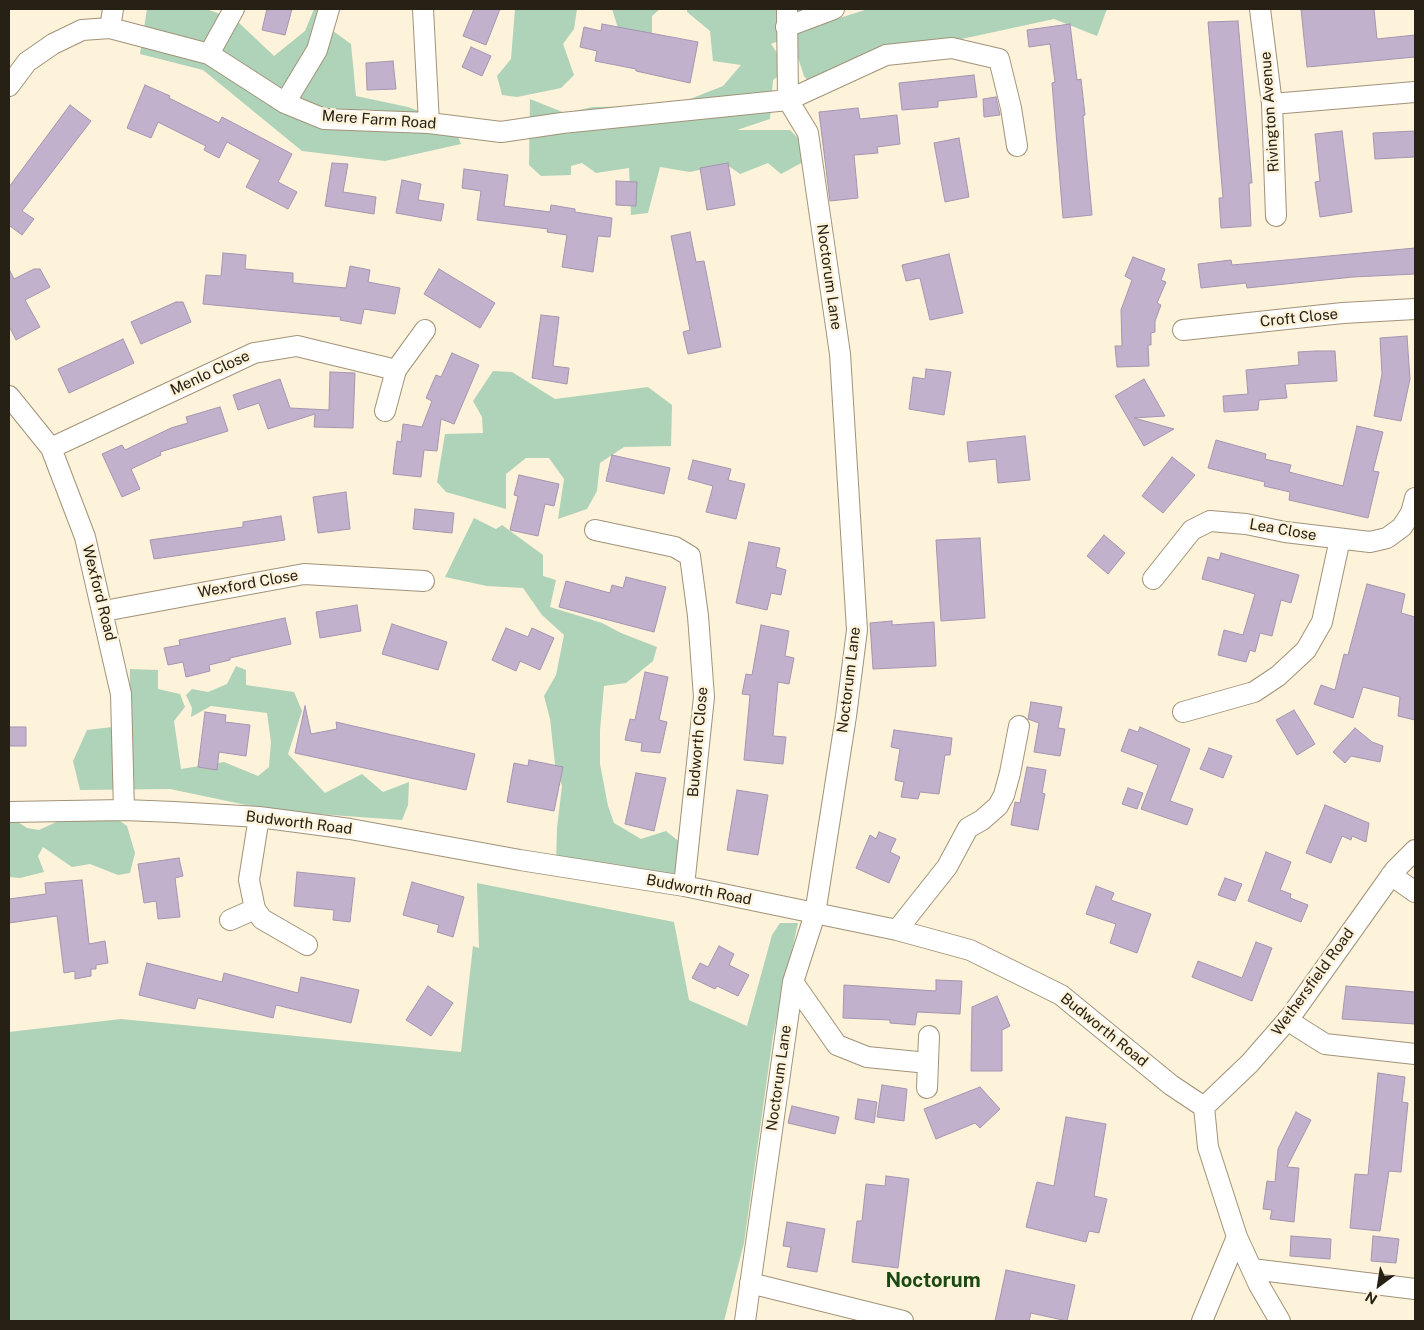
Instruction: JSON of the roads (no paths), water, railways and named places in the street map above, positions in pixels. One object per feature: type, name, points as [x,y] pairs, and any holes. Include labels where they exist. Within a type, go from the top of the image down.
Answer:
[{"type":"street","points":[[209,54],[234,9]]},
{"type":"street","points":[[285,103],[317,50],[329,9]]},
{"type":"street","points":[[423,9],[429,123]]},
{"type":"street","points":[[786,18],[834,9]]},
{"type":"street","name":"Rivington Avenue","points":[[1260,9],[1272,104],[1276,216]]},
{"type":"street","name":"Mere Farm Road","points":[[11,78],[27,62],[53,44],[111,18],[209,54],[285,103],[324,118],[429,123],[501,132],[562,123],[788,100],[886,55],[952,48],[999,59],[1011,108],[1017,146]]},
{"type":"street","name":"Noctorum Lane","points":[[745,1321],[793,982],[815,914],[846,716],[857,630],[840,354],[808,134],[788,100],[786,18]]},
{"type":"street","points":[[1272,104],[1415,92]]},
{"type":"street","name":"Croft Close","points":[[1182,330],[1343,313],[1415,309]]},
{"type":"street","points":[[384,411],[396,370],[425,330]]},
{"type":"street","name":"Menlo Close","points":[[51,448],[254,352],[297,346],[396,370]]},
{"type":"street","name":"Wexford Road","points":[[9,396],[51,448],[85,537],[104,611],[121,694],[124,810]]},
{"type":"street","name":"Lea Close","points":[[1153,579],[1192,530],[1210,521],[1246,524],[1340,540],[1370,542],[1387,538],[1402,527],[1411,513],[1415,498]]},
{"type":"street","name":"Budworth Close","points":[[595,530],[676,547],[690,556],[698,616],[704,697],[684,886]]},
{"type":"street","points":[[1183,712],[1254,692],[1278,676],[1306,650],[1322,622],[1340,540]]},
{"type":"street","name":"Wexford Close","points":[[104,611],[304,574],[424,581]]},
{"type":"street","points":[[897,930],[947,867],[968,828],[991,814],[1004,795],[1019,726]]},
{"type":"street","name":"Budworth Road","points":[[9,812],[124,810],[259,817],[350,829],[520,860],[684,886],[897,930],[970,950],[1061,994],[1171,1085],[1204,1108]]},
{"type":"street","points":[[259,817],[249,880],[255,909],[262,919],[307,944]]},
{"type":"street","name":"Wethersfield Road","points":[[1204,1108],[1250,1063],[1288,1020],[1390,876],[1415,850]]},
{"type":"street","points":[[1390,876],[1415,892]]},
{"type":"street","points":[[230,920],[255,909]]},
{"type":"street","points":[[793,982],[837,1045],[867,1057],[928,1063]]},
{"type":"street","points":[[1288,1020],[1325,1044],[1415,1054]]},
{"type":"street","points":[[927,1088],[929,1036]]},
{"type":"street","points":[[1204,1108],[1208,1148],[1237,1237],[1280,1321]]},
{"type":"street","points":[[1202,1321],[1237,1237]]},
{"type":"street","points":[[1252,1269],[1415,1288]]},
{"type":"street","points":[[750,1283],[903,1321]]},
{"type":"district","name":"Noctorum","points":[[933,1281]]}]
